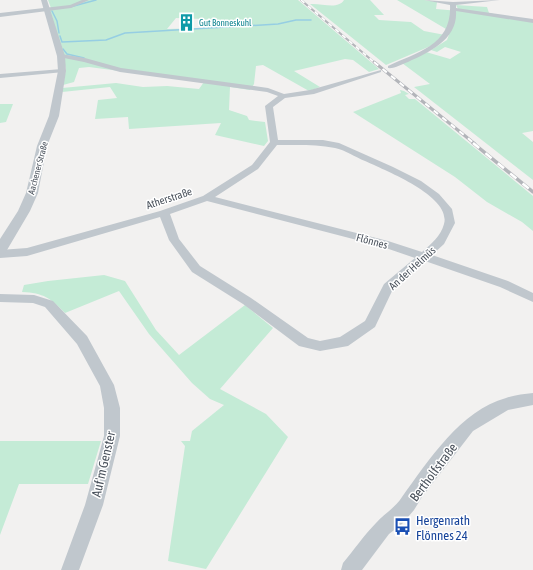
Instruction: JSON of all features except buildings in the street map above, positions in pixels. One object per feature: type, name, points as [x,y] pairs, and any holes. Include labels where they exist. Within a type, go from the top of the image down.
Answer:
[{"type":"street","name":"Aachener Straße","points":[[0,250],[24,211],[32,193],[42,146],[54,116],[62,71],[61,56],[52,22],[44,0]]},
{"type":"street","points":[[0,15],[71,6],[86,0]]},
{"type":"street","points":[[427,0],[454,7],[533,21]]},
{"type":"street","points":[[454,7],[497,0]]},
{"type":"street","points":[[390,66],[427,50],[445,39],[454,19],[454,7]]},
{"type":"street","points":[[61,56],[77,58],[120,70],[268,90],[283,96]]},
{"type":"street","points":[[0,76],[62,71]]},
{"type":"street","points":[[274,142],[269,106],[283,96],[312,92],[379,71]]},
{"type":"street","name":"Atherstraße","points":[[0,254],[27,252],[164,213],[206,198],[255,167],[274,142]]},
{"type":"street","name":"An der Helmüs","points":[[164,213],[174,240],[196,269],[247,301],[304,342],[320,346],[343,342],[370,324],[388,287],[440,242],[450,223],[446,208],[436,196],[418,183],[339,146],[323,143],[274,142]]},
{"type":"street","name":"Flönnes","points":[[206,198],[384,243],[504,284],[533,298]]},
{"type":"street","name":"Auf'm Genster","points":[[0,298],[34,299],[49,304],[82,340],[107,385],[112,408],[112,436],[94,505],[70,570]]},
{"type":"street","name":"Bertholfstraße","points":[[350,570],[383,528],[396,518],[408,504],[416,491],[468,426],[491,411],[506,404],[533,400]]},
{"type":"green space","points":[[48,0],[298,0],[379,69],[369,72],[353,60],[345,59],[294,71],[320,87],[309,91],[263,65],[256,66],[254,84],[250,90],[230,87],[229,110],[247,116],[249,120],[265,122],[268,141],[264,146],[215,135],[221,123],[129,129],[128,117],[95,119],[98,100],[117,98],[110,87],[62,92],[62,88],[116,83],[143,87],[167,86],[199,89],[204,82],[89,67],[79,68],[74,82],[63,85],[66,69],[49,10],[51,8]],"holes":[[[176,18],[203,19],[208,24],[207,28],[167,29]]]},
{"type":"green space","points":[[344,0],[370,0],[384,15],[374,15],[379,20],[411,22],[424,31],[445,35],[433,45],[386,65],[310,4],[338,5]]},
{"type":"green space","points":[[397,0],[424,0],[437,2],[436,9],[459,11],[456,5],[487,7],[489,13],[533,22],[533,131],[522,133],[533,142],[533,180],[414,87],[430,84],[402,63],[426,52],[450,59],[461,52],[445,47],[437,52],[431,50],[447,40],[451,29],[446,29]]},
{"type":"green space","points":[[400,90],[409,94],[405,95],[409,99],[415,99],[533,196],[533,231],[522,222],[487,202],[455,177],[353,112],[401,93]]},
{"type":"green space","points":[[0,104],[13,104],[6,122],[0,123]]},
{"type":"green space","points":[[104,275],[125,281],[156,330],[179,355],[245,305],[273,328],[220,389],[266,414],[288,437],[206,569],[168,561],[185,446],[181,441],[190,441],[192,431],[224,405],[210,399],[192,383],[149,334],[119,291],[65,313],[46,297],[22,292],[24,285]]},
{"type":"green space","points":[[0,441],[101,441],[88,484],[19,484],[0,535]]},
{"type":"waterway","points":[[70,7],[96,0]]},
{"type":"waterway","points":[[52,11],[57,21],[59,33]]},
{"type":"waterway","points":[[60,36],[62,42],[106,40],[125,33],[278,24],[296,20],[311,20]]},
{"type":"waterway","points":[[63,49],[67,54],[84,58]]},
{"type":"railway","points":[[301,0],[375,63]]},
{"type":"railway","points":[[374,62],[475,144]]},
{"type":"railway","points":[[473,143],[533,192]]},
{"type":"place","name":"Gut Bonneskuhl","points":[[186,23]]},
{"type":"place","name":"Hergenrath Flönnes 24","points":[[403,527]]}]
